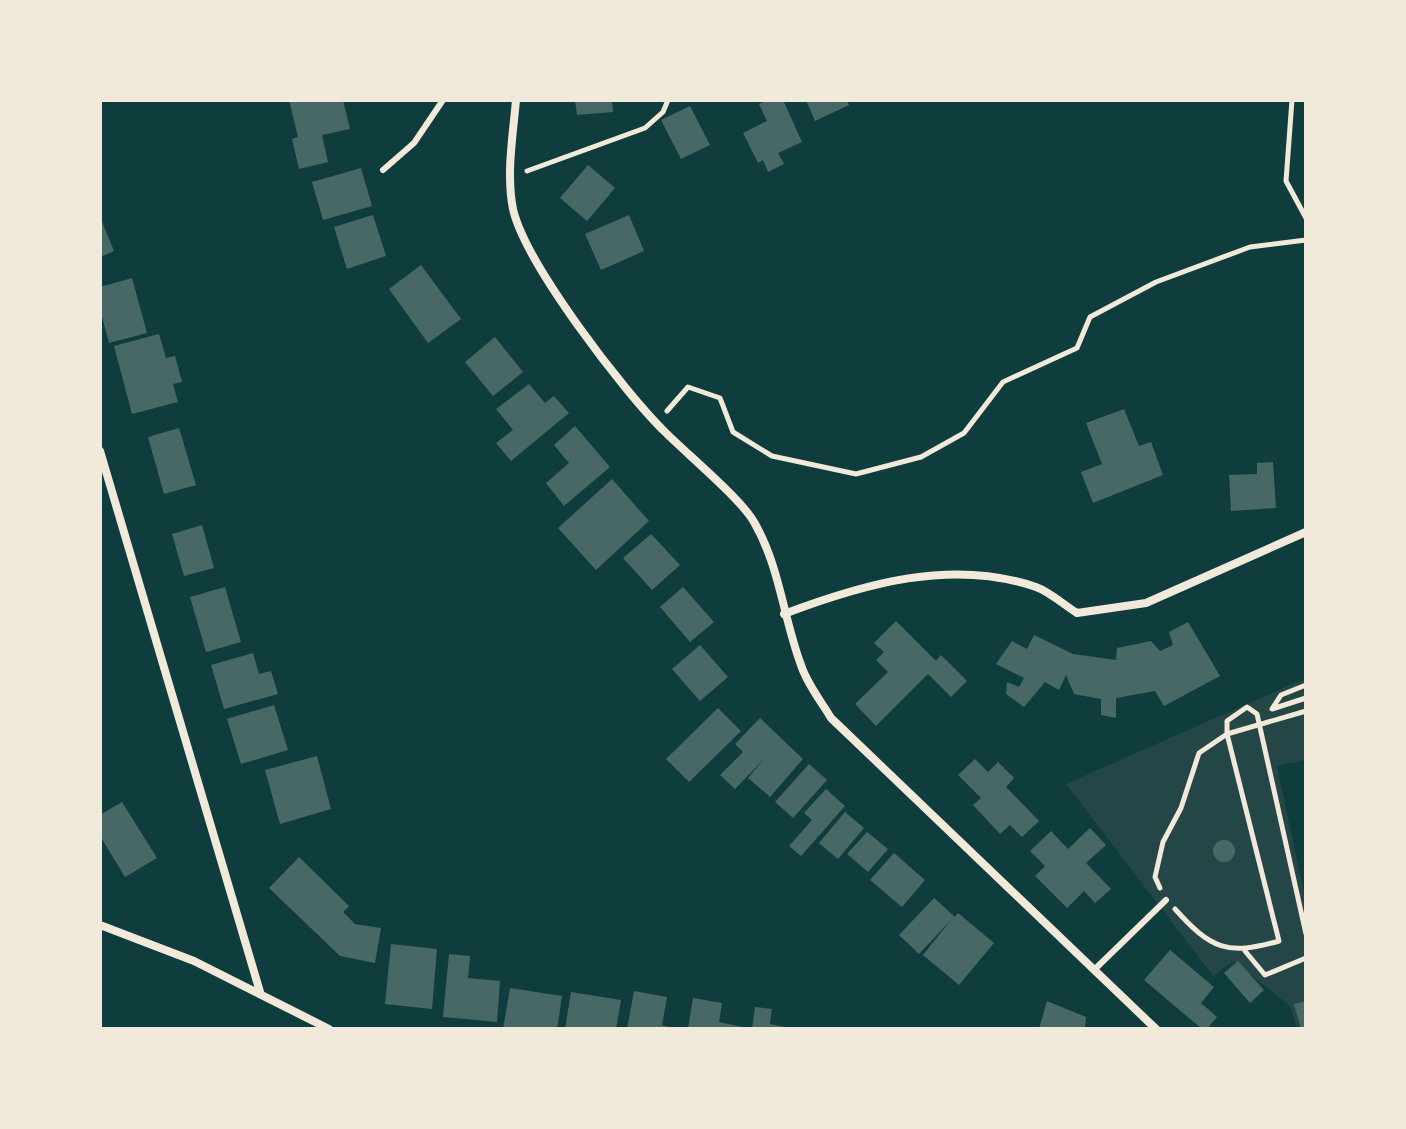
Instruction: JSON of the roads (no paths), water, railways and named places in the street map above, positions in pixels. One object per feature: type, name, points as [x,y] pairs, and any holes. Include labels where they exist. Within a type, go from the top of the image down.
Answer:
[{"type":"street","points":[[516,100],[511,173],[513,208],[524,240],[579,326],[653,420],[753,519],[775,563],[784,614],[802,668],[831,718],[1156,1029]]},
{"type":"street","points":[[100,451],[260,992]]},
{"type":"street","points":[[784,614],[850,589],[970,573],[1037,587],[1077,613],[1146,603],[1306,532]]},
{"type":"street","points":[[100,925],[194,961],[329,1029]]},
{"type":"lane","points":[[383,170],[414,143],[443,100]]},
{"type":"lane","points":[[1094,970],[1166,900]]}]
